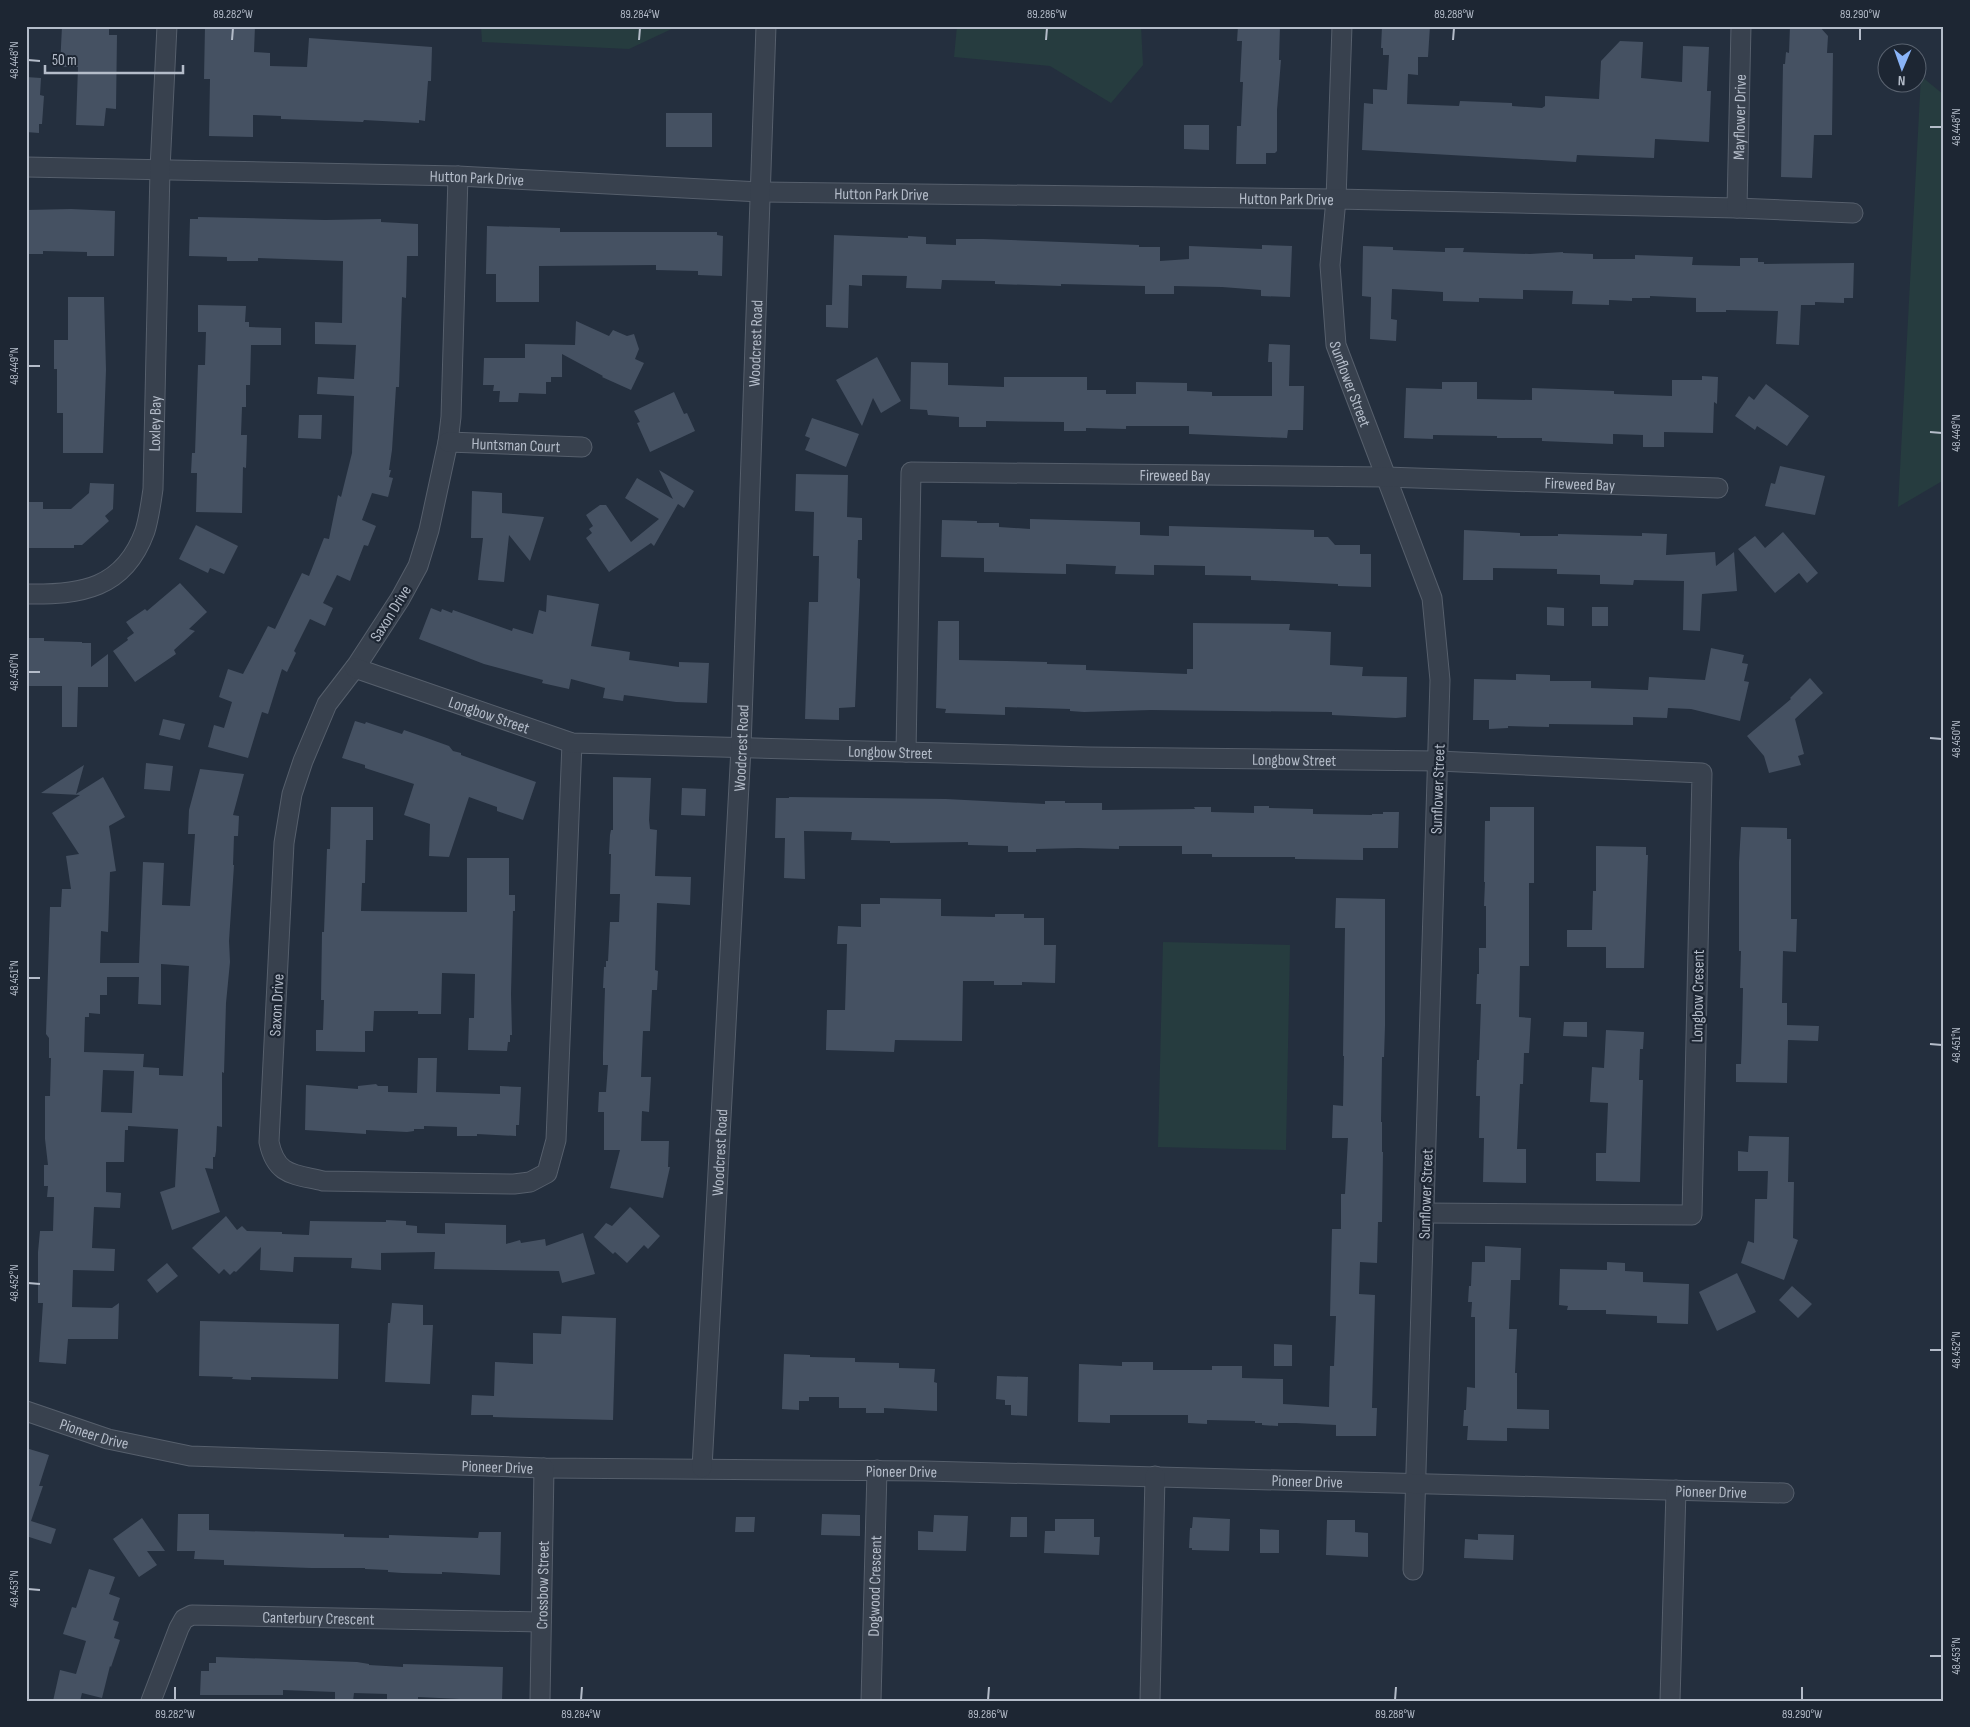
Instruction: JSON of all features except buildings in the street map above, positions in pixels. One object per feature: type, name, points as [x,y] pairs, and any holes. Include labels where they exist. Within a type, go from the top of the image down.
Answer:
[{"type":"street","name":"Loxley Bay","points":[[26,594],[52,594],[89,588],[104,582],[118,574],[139,544],[145,530],[153,489],[160,169],[167,26]]},
{"type":"street","name":"Woodcrest Road","points":[[702,1468],[741,748],[766,26]]},
{"type":"street","name":"Sunflower Street","points":[[1342,26],[1336,199],[1330,265],[1336,345],[1432,598],[1440,680],[1413,1570]]},
{"type":"street","name":"Mayflower Drive","points":[[1737,208],[1741,26]]},
{"type":"street","name":"Hutton Park Drive","points":[[26,167],[458,176],[760,192],[1336,199],[1737,208],[1853,213]]},
{"type":"street","name":"Saxon Drive","points":[[458,176],[451,418],[448,442],[429,530],[418,566],[400,599],[355,668],[327,704],[303,761],[292,794],[284,843],[269,1142],[271,1151],[280,1168],[292,1174],[323,1181],[514,1184],[530,1182],[547,1173],[556,1140],[572,743]]},
{"type":"street","name":"Huntsman Court","points":[[448,442],[582,446]]},
{"type":"street","name":"Fireweed Bay","points":[[906,752],[910,472],[1386,477],[1718,488]]},
{"type":"street","name":"Longbow Street","points":[[355,668],[572,743],[1088,757],[1438,761]]},
{"type":"street","name":"Longbow Cresent","points":[[1424,1213],[1692,1215],[1702,773],[1438,761]]},
{"type":"street","name":"Pioneer Drive","points":[[26,1411],[108,1439],[190,1456],[544,1468],[877,1470],[1784,1493]]},
{"type":"street","name":"Crossbow Street","points":[[540,1701],[544,1468]]},
{"type":"street","name":"Dogwood Crescent","points":[[871,1701],[877,1470]]},
{"type":"street","points":[[1150,1701],[1155,1476]]},
{"type":"street","points":[[1670,1701],[1676,1490]]},
{"type":"street","name":"Canterbury Crescent","points":[[151,1701],[179,1628],[184,1619],[192,1615],[541,1622]]},
{"type":"green space","points":[[481,26],[678,26],[629,49],[482,42]]},
{"type":"green space","points":[[957,26],[1141,26],[1143,65],[1111,103],[1050,66],[954,57]]},
{"type":"green space","points":[[1928,82],[1944,95],[1944,480],[1898,507],[1920,92],[1928,92]]},
{"type":"green space","points":[[1163,942],[1290,945],[1286,1150],[1158,1147]]}]
